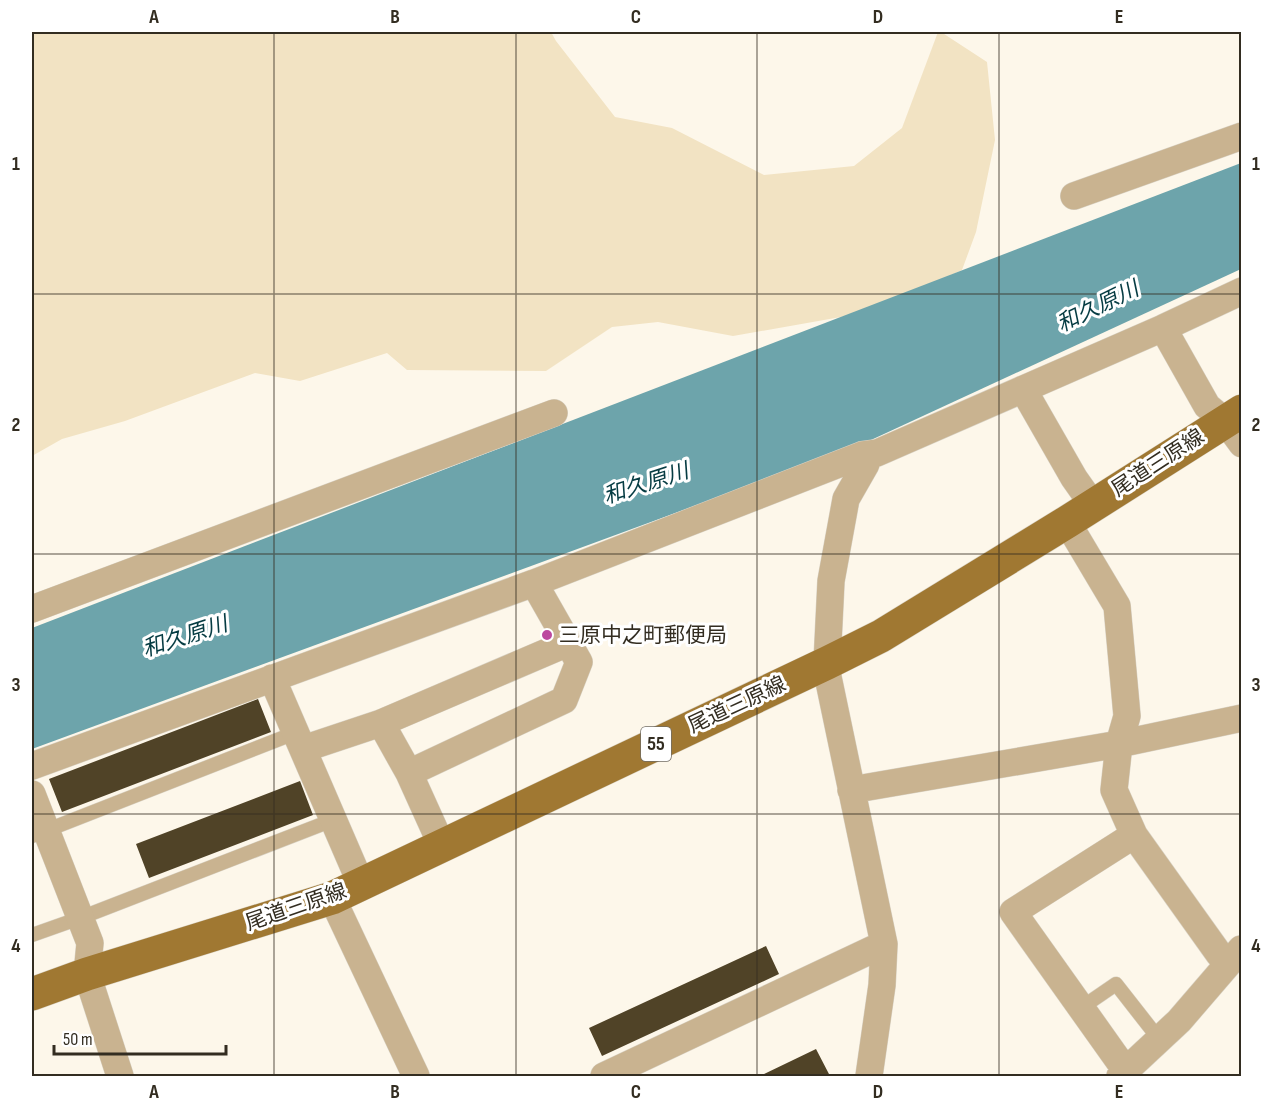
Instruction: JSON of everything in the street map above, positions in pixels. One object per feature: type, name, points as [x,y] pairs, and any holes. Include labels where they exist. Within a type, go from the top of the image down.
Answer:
[{"type":"main road","name":"尾道三原線","points":[[32,994],[87,974],[332,898],[361,885],[881,636],[1080,513],[1236,425]]},
{"type":"street","points":[[1074,196],[1242,136]]},
{"type":"street","points":[[32,766],[534,583],[862,455],[877,453],[1242,291]]},
{"type":"street","points":[[1163,328],[1207,406],[1236,425]]},
{"type":"street","points":[[1023,389],[1074,478],[1080,513],[1117,606],[1127,716],[1119,744],[1114,790],[1134,835],[1219,954],[1236,955]]},
{"type":"street","points":[[32,609],[554,413]]},
{"type":"street","points":[[862,455],[866,464],[846,500],[831,581],[827,663],[828,677],[884,944],[882,985],[869,1077]]},
{"type":"street","points":[[409,773],[564,700],[579,662],[534,583]]},
{"type":"street","points":[[299,741],[381,723],[568,643]]},
{"type":"street","points":[[272,678],[361,885]]},
{"type":"street","points":[[851,790],[1119,744],[1241,720]]},
{"type":"street","points":[[381,723],[409,773],[442,846]]},
{"type":"street","points":[[32,794],[39,834],[90,943],[87,974],[120,1077]]},
{"type":"street","points":[[1134,835],[1013,912],[1081,1008],[1132,1072],[1236,955]]},
{"type":"street","points":[[332,898],[416,1077]]},
{"type":"street","points":[[604,1077],[884,944]]},
{"type":"lane","points":[[39,834],[299,741]]},
{"type":"lane","points":[[32,935],[333,820]]},
{"type":"lane","points":[[1081,1008],[1116,984],[1159,1039]]},
{"type":"shaded area","points":[[32,32],[551,32],[615,117],[672,128],[764,175],[854,166],[902,128],[938,32],[941,32],[987,62],[995,140],[976,232],[962,270],[869,312],[733,336],[658,322],[612,327],[546,371],[407,370],[387,353],[300,381],[255,373],[125,421],[62,439],[32,456]]},
{"type":"water","name":"和久原川","points":[[1241,163],[1241,269],[858,446],[32,749],[32,628]]},
{"type":"building","points":[[258,699],[271,732],[62,812],[49,779]]},
{"type":"building","points":[[300,781],[313,815],[149,878],[136,844]]},
{"type":"building","points":[[766,946],[779,974],[602,1056],[589,1028]]},
{"type":"building","points":[[816,1049],[830,1076],[760,1076]]},
{"type":"place","name":"三原中之町郵便局","points":[[547,635]]}]
